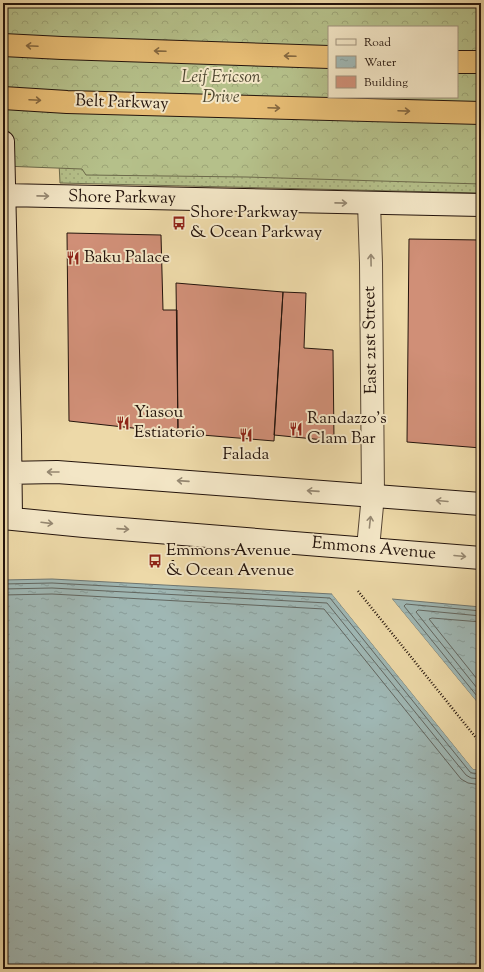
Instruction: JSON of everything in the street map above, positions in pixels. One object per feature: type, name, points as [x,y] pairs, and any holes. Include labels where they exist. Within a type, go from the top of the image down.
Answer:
[{"type":"highway","points":[[3,45],[328,57]]},
{"type":"highway","points":[[458,62],[481,62]]},
{"type":"highway","name":"Belt Parkway","points":[[3,98],[67,102],[481,113]]},
{"type":"main road","points":[[3,142],[7,518]]},
{"type":"main road","name":"Shore Parkway","points":[[4,195],[481,205]]},
{"type":"main road","name":"East 21st Street","points":[[368,548],[373,495],[369,203]]},
{"type":"main road","points":[[7,473],[57,472],[481,504]]},
{"type":"main road","name":"Emmons Avenue","points":[[7,518],[84,526],[481,558]]},
{"type":"path","points":[[358,591],[481,744]]},
{"type":"green space","name":"Leif Ericson Drive","points":[[3,3],[481,3],[481,184],[246,177],[86,175],[82,169],[3,166]]},
{"type":"green space","points":[[57,123],[481,141],[481,193],[60,183]]},
{"type":"water","points":[[52,579],[332,594],[473,769],[481,770],[481,969],[3,969],[3,580]]},
{"type":"water","points":[[392,599],[481,607],[481,707]]},
{"type":"pier","points":[[332,594],[335,594],[474,767],[481,768],[481,770],[473,769]]},
{"type":"pier","points":[[390,599],[392,599],[481,707],[481,709],[479,708]]},
{"type":"building","points":[[67,233],[161,235],[163,310],[177,310],[178,433],[69,421]]},
{"type":"building","points":[[409,239],[481,240],[481,448],[407,442]]},
{"type":"building","points":[[176,283],[283,292],[274,441],[178,433]]},
{"type":"building","points":[[283,292],[306,293],[304,348],[333,350],[334,441],[274,435]]},
{"type":"place","name":"Shore Parkway & Ocean Parkway","points":[[179,223]]},
{"type":"place","name":"Baku Palace","points":[[73,258]]},
{"type":"place","name":"Yiasou Estiatorio","points":[[123,423]]},
{"type":"place","name":"Randazzo's Clam Bar","points":[[296,429]]},
{"type":"place","name":"Falada","points":[[246,435]]},
{"type":"place","name":"Emmons Avenue & Ocean Avenue","points":[[155,561]]}]
